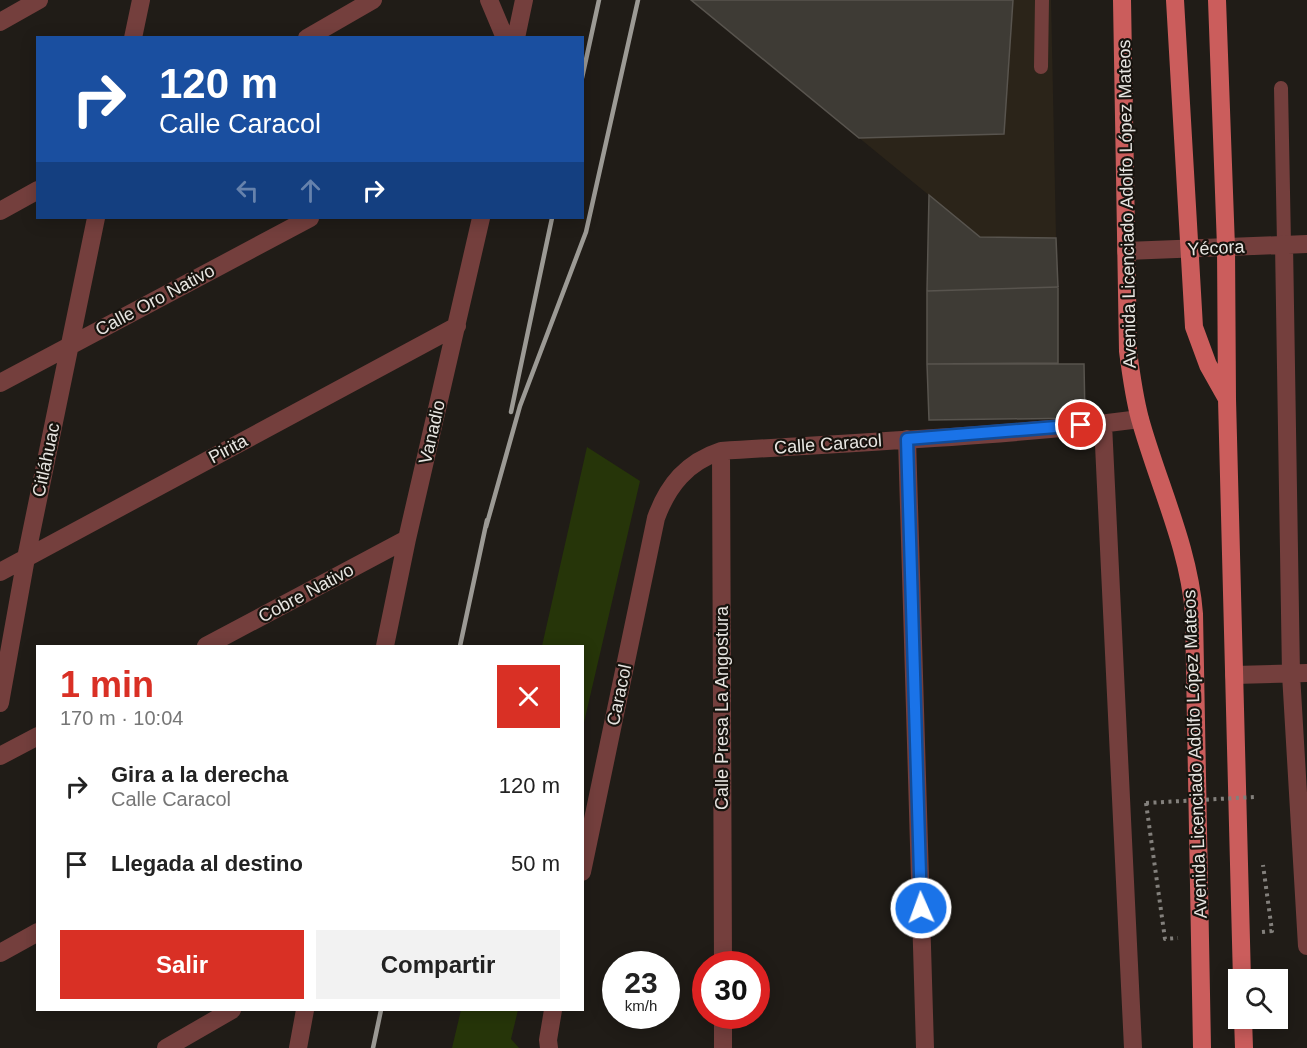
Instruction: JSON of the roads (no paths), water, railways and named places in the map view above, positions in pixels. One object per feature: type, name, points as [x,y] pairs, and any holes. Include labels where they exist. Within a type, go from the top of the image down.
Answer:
[{"type":"main road","name":"Avenida Licenciado Adolfo López Mateos","points":[[1122,0],[1128,351],[1132,385],[1140,419],[1178,537],[1192,594],[1195,648],[1202,1048]]},
{"type":"main road","points":[[1175,0],[1194,327],[1208,365],[1227,399]]},
{"type":"main road","points":[[1217,0],[1226,247],[1227,399],[1242,969]]},
{"type":"main road","points":[[1243,1029],[1244,1048]]},
{"type":"street","points":[[0,22],[39,0]]},
{"type":"street","points":[[133,36],[141,0]]},
{"type":"street","points":[[311,36],[374,0]]},
{"type":"street","points":[[489,0],[504,36]]},
{"type":"street","points":[[516,36],[524,0]]},
{"type":"street","points":[[0,211],[36,191]]},
{"type":"street","name":"Citláhuac","points":[[0,703],[26,558],[96,219]]},
{"type":"street","name":"Calle Oro Nativo","points":[[0,383],[308,219]]},
{"type":"street","name":"Vanadio","points":[[385,645],[481,219]]},
{"type":"street","points":[[1284,244],[1307,946]]},
{"type":"street","name":"Yécora","points":[[1126,251],[1307,244]]},
{"type":"street","name":"Pirita","points":[[0,572],[457,326]]},
{"type":"street","name":"Calle Caracol","points":[[656,518],[663,498],[676,479],[700,460],[722,451],[1103,424],[1140,419]]},
{"type":"street","points":[[1103,424],[1133,1048]]},
{"type":"street","points":[[907,439],[925,1048]]},
{"type":"street","name":"Calle Presa La Angostura","points":[[722,451],[723,951]]},
{"type":"street","name":"Caracol","points":[[584,862],[656,518]]},
{"type":"street","name":"Cobre Nativo","points":[[208,645],[407,540]]},
{"type":"street","points":[[1234,675],[1299,674]]},
{"type":"street","points":[[0,756],[36,737]]},
{"type":"street","points":[[0,953],[36,933]]},
{"type":"street","points":[[166,1048],[230,1011]]},
{"type":"street","points":[[298,1048],[305,1011]]},
{"type":"street","points":[[549,1048],[552,1018]]},
{"type":"street","points":[[723,1029],[723,1048]]},
{"type":"lane","points":[[1041,68],[1042,0]]},
{"type":"lane","points":[[1281,88],[1284,244]]},
{"type":"railway","points":[[584,69],[599,0]]},
{"type":"railway","points":[[486,527],[520,406],[586,232],[638,0]]},
{"type":"railway","points":[[511,412],[552,219]]},
{"type":"railway","points":[[460,645],[487,520]]},
{"type":"railway","points":[[373,1048],[381,1011]]}]
